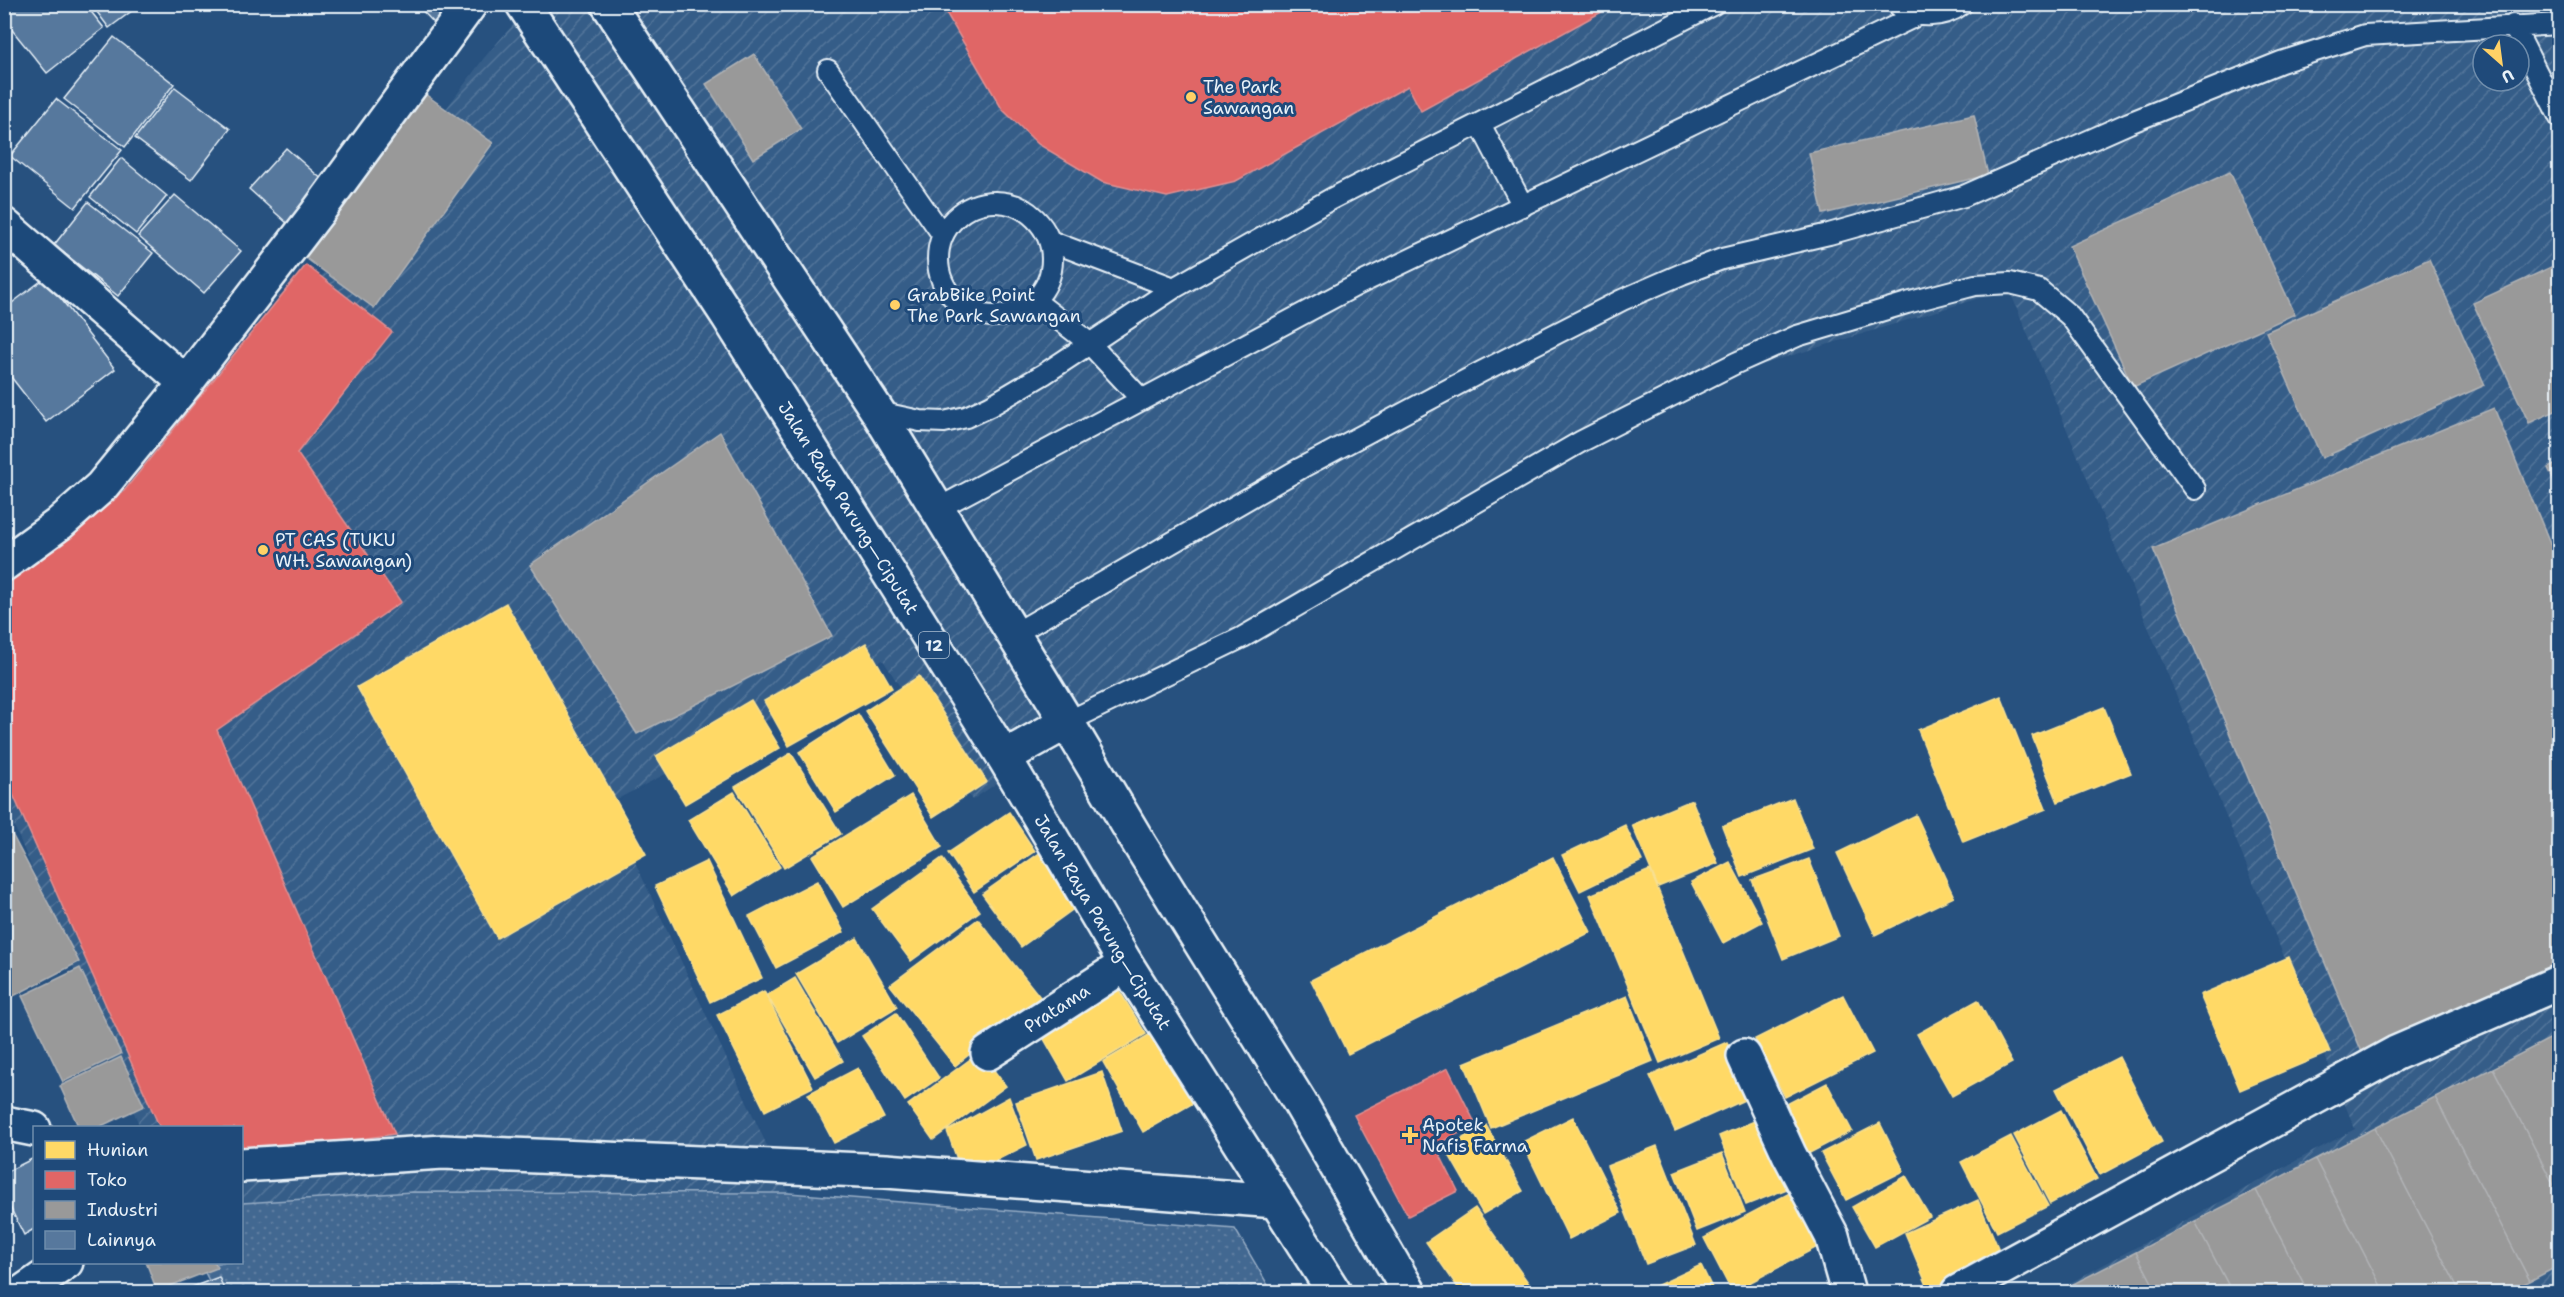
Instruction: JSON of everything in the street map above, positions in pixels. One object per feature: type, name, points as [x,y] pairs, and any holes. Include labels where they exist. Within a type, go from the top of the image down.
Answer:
[{"type":"main road","points":[[4,564],[59,524],[101,487],[186,383],[317,213],[470,4]]},
{"type":"main road","name":"Jalan Raya Parung—Ciputat","points":[[523,4],[728,316],[1004,757],[1126,964],[1334,1293]]},
{"type":"main road","points":[[608,4],[878,412],[1140,845],[1300,1103],[1409,1293]]},
{"type":"main road","points":[[4,225],[186,383]]},
{"type":"main road","points":[[1004,757],[1067,722]]},
{"type":"main road","name":"Pratama","points":[[988,1053],[1126,964]]},
{"type":"main road","points":[[1958,1293],[2396,1053],[2559,982]]},
{"type":"main road","points":[[1744,1056],[1789,1154],[1832,1236],[1848,1293]]},
{"type":"main road","points":[[4,1123],[33,1130]]},
{"type":"main road","points":[[243,1166],[443,1152],[886,1171],[1276,1201]]},
{"type":"main road","points":[[23,1293],[65,1275]]},
{"type":"lane","points":[[878,412],[920,422],[944,422],[966,417],[990,406],[1044,374],[1088,342],[1174,288],[1331,199],[1714,4]]},
{"type":"lane","points":[[1897,4],[1918,15]]},
{"type":"lane","points":[[937,509],[1355,286],[1918,15],[1937,15],[1955,10],[1962,4]]},
{"type":"lane","points":[[1014,634],[1312,463],[1480,372],[1622,300],[1682,273],[1722,259],[1828,234],[1964,196],[2129,123],[2281,62],[2365,35],[2559,24]]},
{"type":"lane","points":[[2514,25],[2559,118]]},
{"type":"lane","points":[[828,70],[942,234]]},
{"type":"lane","points":[[1480,124],[1523,206]]},
{"type":"lane","points":[[989,202],[1009,203],[1026,211],[1041,224],[1050,241],[1053,263],[1047,284],[1035,301],[1018,313],[998,317],[979,315],[961,307],[947,292],[939,274],[937,254],[942,234],[954,219],[970,207],[989,202]]},
{"type":"lane","points":[[1050,241],[1174,288]]},
{"type":"lane","points":[[1067,722],[1243,637],[1582,441],[1736,363],[1797,336],[1975,285],[2010,283],[2039,290],[2070,316],[2195,489]]},
{"type":"lane","points":[[1035,301],[1088,342],[1142,400]]},
{"type":"shaded area","points":[[530,5],[2559,5],[2559,1292],[2053,1292],[2355,1129],[2009,289],[1682,389],[1075,730],[972,800],[883,660],[608,804],[789,1193],[412,1192],[243,1203],[243,1126],[140,1126],[5,804],[4,628],[143,515],[484,58]]},
{"type":"shaded area","points":[[412,1192],[789,1193],[1235,1229],[1272,1292],[215,1292],[201,1264],[243,1264],[243,1203]]},
{"type":"building: Hunian","points":[[506,603],[646,854],[497,938],[357,687]]},
{"type":"building: Hunian","points":[[866,643],[892,688],[789,746],[764,701]]},
{"type":"building: Hunian","points":[[919,676],[987,782],[933,817],[865,711]]},
{"type":"building: Hunian","points":[[2001,696],[2046,809],[1963,842],[1918,730]]},
{"type":"building: Hunian","points":[[751,700],[780,748],[685,804],[656,756]]},
{"type":"building: Hunian","points":[[2104,707],[2131,773],[2058,802],[2032,736]]},
{"type":"building: Hunian","points":[[858,714],[895,775],[836,812],[799,752]]},
{"type":"building: Hunian","points":[[791,753],[841,834],[784,868],[735,787]]},
{"type":"building: Hunian","points":[[734,792],[780,867],[734,896],[688,820]]},
{"type":"building: Hunian","points":[[911,795],[942,847],[843,907],[812,856]]},
{"type":"building: Hunian","points":[[1793,798],[1813,849],[1742,877],[1722,826]]},
{"type":"building: Hunian","points":[[1692,800],[1718,863],[1658,887],[1632,825]]},
{"type":"building: Hunian","points":[[1009,812],[1035,851],[974,892],[948,853]]},
{"type":"building: Hunian","points":[[1916,815],[1954,897],[1875,935],[1837,853]]},
{"type":"building: Hunian","points":[[1625,825],[1642,861],[1580,891],[1562,855]]},
{"type":"building: Hunian","points":[[1041,852],[1079,905],[1021,947],[982,894]]},
{"type":"building: Hunian","points":[[1553,857],[1591,932],[1348,1054],[1311,980]]},
{"type":"building: Hunian","points":[[942,858],[980,911],[911,961],[872,909]]},
{"type":"building: Hunian","points":[[1809,859],[1839,936],[1783,959],[1752,880]]},
{"type":"building: Hunian","points":[[707,861],[762,978],[710,1002],[655,886]]},
{"type":"building: Hunian","points":[[1730,862],[1762,922],[1723,943],[1691,882]]},
{"type":"building: Hunian","points":[[1650,870],[1719,1038],[1660,1063],[1590,895]]},
{"type":"building: Hunian","points":[[817,881],[844,932],[776,968],[749,916]]},
{"type":"building: Hunian","points":[[978,919],[1040,997],[955,1066],[890,985]]},
{"type":"building: Hunian","points":[[857,938],[897,1007],[837,1043],[796,974]]},
{"type":"building: Hunian","points":[[2289,957],[2330,1052],[2240,1090],[2200,995]]},
{"type":"building: Hunian","points":[[795,978],[843,1061],[815,1077],[767,995]]},
{"type":"building: Hunian","points":[[1117,987],[1146,1034],[1068,1081],[1040,1032]]},
{"type":"building: Hunian","points":[[764,991],[813,1087],[765,1111],[717,1015]]},
{"type":"building: Hunian","points":[[1843,995],[1873,1053],[1785,1097],[1755,1039]]},
{"type":"building: Hunian","points":[[1627,996],[1653,1061],[1491,1128],[1464,1063]]},
{"type":"building: Hunian","points":[[1978,1000],[2012,1063],[1952,1096],[1917,1034]]},
{"type":"building: Hunian","points":[[896,1013],[939,1078],[905,1101],[862,1036]]},
{"type":"building: Hunian","points":[[1157,1030],[1197,1101],[1143,1132],[1103,1062]]},
{"type":"building: Hunian","points":[[1727,1042],[1751,1097],[1675,1131],[1650,1076]]},
{"type":"building: Hunian","points":[[980,1052],[1006,1086],[933,1140],[908,1105]]},
{"type":"building: Hunian","points":[[2119,1057],[2162,1142],[2100,1175],[2056,1089]]},
{"type":"building: Hunian","points":[[858,1068],[884,1118],[834,1143],[808,1094]]},
{"type":"building: Hunian","points":[[1102,1072],[1122,1131],[1036,1160],[1016,1102]]},
{"type":"building: Hunian","points":[[1827,1083],[1852,1131],[1802,1157],[1777,1109]]},
{"type":"building: Hunian","points":[[1009,1097],[1027,1145],[989,1164],[958,1162],[947,1131]]},
{"type":"building: Hunian","points":[[2061,1110],[2097,1179],[2050,1204],[2014,1135]]},
{"type":"building: Hunian","points":[[1573,1117],[1621,1213],[1569,1239],[1522,1142]]},
{"type":"building: Hunian","points":[[1764,1117],[1792,1187],[1746,1205],[1719,1136]]},
{"type":"building: Hunian","points":[[1880,1123],[1904,1171],[1846,1200],[1821,1153]]},
{"type":"building: Hunian","points":[[1486,1125],[1523,1191],[1483,1214],[1445,1148]]},
{"type":"building: Hunian","points":[[2011,1136],[2048,1206],[1997,1232],[1961,1162]]},
{"type":"building: Hunian","points":[[1657,1146],[1696,1245],[1646,1264],[1607,1166]]},
{"type":"building: Hunian","points":[[1722,1153],[1745,1212],[1697,1231],[1674,1172]]},
{"type":"building: Hunian","points":[[1906,1176],[1930,1217],[1875,1247],[1852,1207]]},
{"type":"building: Hunian","points":[[1799,1188],[1827,1242],[1732,1292],[1704,1238]]},
{"type":"building: Hunian","points":[[1978,1200],[2002,1257],[1929,1290],[1905,1233]]},
{"type":"building: Hunian","points":[[1475,1208],[1535,1292],[1461,1292],[1426,1242]]},
{"type":"building: Hunian","points":[[1701,1265],[1714,1292],[1643,1292]]},
{"type":"building: Toko","name":"The Park Sawangan","points":[[941,4],[1616,4],[1421,111],[1408,86],[1236,181],[1167,197],[1102,182],[1038,144],[1002,109]]},
{"type":"building: Toko","points":[[306,265],[392,332],[297,453],[401,602],[217,730],[395,1134],[243,1156],[243,1126],[159,1126],[4,774],[4,581],[124,491]]},
{"type":"building: Toko","name":"Apotek Nafis Farma","points":[[1448,1068],[1476,1125],[1435,1145],[1458,1191],[1408,1216],[1354,1115]]},
{"type":"building: Industri","points":[[754,54],[801,129],[753,159],[706,84]]},
{"type":"building: Industri","points":[[418,89],[493,143],[374,308],[299,253]]},
{"type":"building: Industri","points":[[1974,115],[1988,175],[1823,214],[1809,153]]},
{"type":"building: Industri","points":[[2230,172],[2295,314],[2133,387],[2069,246]]},
{"type":"building: Industri","points":[[2429,259],[2485,385],[2322,458],[2266,332]]},
{"type":"building: Industri","points":[[2560,263],[2560,409],[2529,423],[2473,303]]},
{"type":"building: Industri","points":[[2494,408],[2560,567],[2560,976],[2364,1057],[2153,549]]},
{"type":"building: Industri","points":[[720,432],[832,636],[637,734],[530,565]]},
{"type":"building: Industri","points":[[2560,462],[2560,493],[2548,468]]},
{"type":"building: Industri","points":[[4,819],[79,962],[4,1001]]},
{"type":"building: Industri","points":[[80,968],[121,1054],[63,1082],[22,996]]},
{"type":"building: Industri","points":[[2555,1036],[2560,1045],[2560,1197],[2493,1068]]},
{"type":"building: Industri","points":[[121,1057],[144,1106],[101,1126],[78,1126],[60,1086]]},
{"type":"building: Industri","points":[[2493,1068],[2560,1197],[2560,1265],[2530,1281],[2435,1097]]},
{"type":"building: Industri","points":[[2435,1097],[2530,1281],[2507,1292],[2460,1292],[2375,1128]]},
{"type":"building: Industri","points":[[2375,1128],[2460,1292],[2384,1292],[2315,1159]]},
{"type":"building: Industri","points":[[2315,1159],[2384,1292],[2308,1292],[2256,1190]]},
{"type":"building: Industri","points":[[2256,1190],[2308,1292],[2232,1292],[2195,1221]]},
{"type":"building: Industri","points":[[2195,1221],[2232,1292],[2157,1292],[2136,1252]]},
{"type":"building: Industri","points":[[2136,1252],[2157,1292],[2080,1292],[2075,1283]]},
{"type":"building: Industri","points":[[147,1264],[216,1264],[217,1268],[157,1291]]},
{"type":"building: Industri","points":[[2075,1283],[2080,1292],[2057,1292]]},
{"type":"building: Lainnya","points":[[4,4],[85,4],[104,28],[47,73],[4,20]]},
{"type":"building: Lainnya","points":[[91,4],[141,4],[109,28]]},
{"type":"building: Lainnya","points":[[416,4],[452,4],[434,23]]},
{"type":"building: Lainnya","points":[[114,37],[174,84],[125,147],[64,99]]},
{"type":"building: Lainnya","points":[[175,87],[230,129],[191,180],[135,138]]},
{"type":"building: Lainnya","points":[[56,99],[122,150],[75,208],[10,156]]},
{"type":"building: Lainnya","points":[[286,148],[325,182],[288,224],[249,189]]},
{"type":"building: Lainnya","points":[[121,158],[167,196],[136,234],[90,197]]},
{"type":"building: Lainnya","points":[[175,195],[241,251],[204,293],[138,236]]},
{"type":"building: Lainnya","points":[[88,202],[153,253],[118,296],[54,245]]},
{"type":"building: Lainnya","points":[[45,278],[115,369],[46,422],[4,368],[4,309]]},
{"type":"building: Lainnya","points":[[33,1158],[33,1230],[24,1235],[4,1195],[4,1173]]},
{"type":"building: Lainnya","points":[[219,1277],[225,1292],[179,1292]]},
{"type":"place","name":"The Park Sawangan","points":[[1191,97]]},
{"type":"place","name":"GrabBike Point The Park Sawangan","points":[[895,305]]},
{"type":"place","name":"PT CAS (TUKU WH. Sawangan)","points":[[263,550]]},
{"type":"place","name":"Apotek Nafis Farma","points":[[1410,1135]]}]
